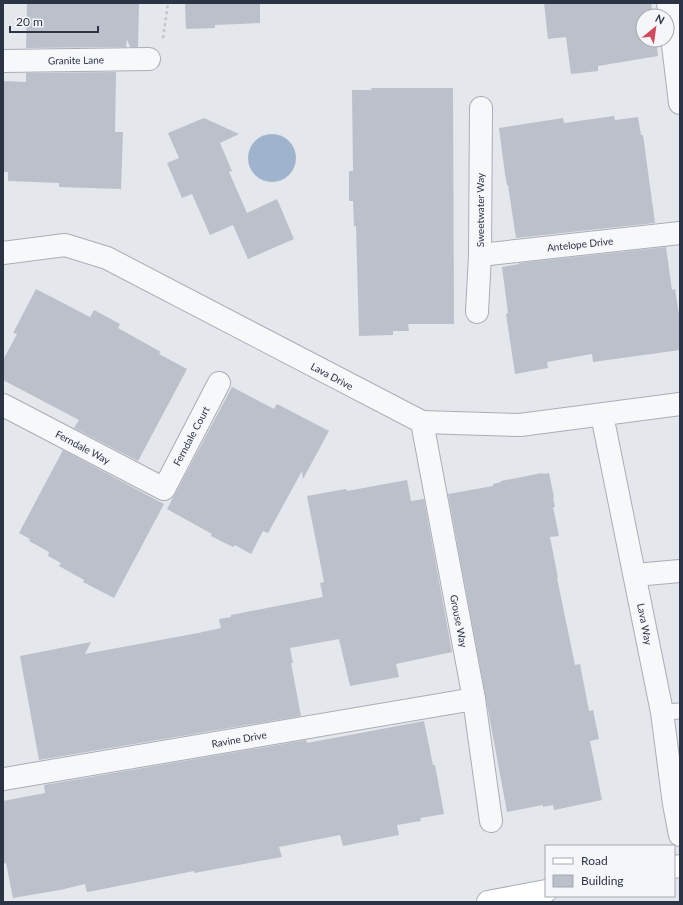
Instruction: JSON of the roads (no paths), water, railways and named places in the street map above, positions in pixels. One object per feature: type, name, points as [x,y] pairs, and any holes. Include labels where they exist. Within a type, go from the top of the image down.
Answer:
[{"type":"main road","points":[[488,902],[545,891]]},
{"type":"street","points":[[668,3],[680,103]]},
{"type":"street","name":"Granite Lane","points":[[3,61],[149,59]]},
{"type":"street","name":"Sweetwater Way","points":[[478,312],[481,108]]},
{"type":"street","name":"Antelope Drive","points":[[480,255],[680,232]]},
{"type":"street","name":"Lava Drive","points":[[3,253],[65,245],[108,258],[422,422],[520,425],[602,416],[680,404]]},
{"type":"street","name":"Ferndale Court","points":[[164,489],[219,383]]},
{"type":"street","name":"Ferndale Way","points":[[3,405],[164,489]]},
{"type":"street","name":"Lava Way","points":[[602,416],[635,575],[671,712],[674,804],[680,835]]},
{"type":"street","name":"Grouse Way","points":[[422,422],[474,699],[490,821]]},
{"type":"street","points":[[635,575],[680,572]]},
{"type":"street","name":"Ravine Drive","points":[[3,775],[474,699]]},
{"type":"water","points":[[272,134],[281,136],[289,141],[294,149],[296,158],[294,167],[289,175],[281,180],[272,182],[263,180],[255,175],[250,167],[248,158],[250,149],[255,141],[263,136]]}]
